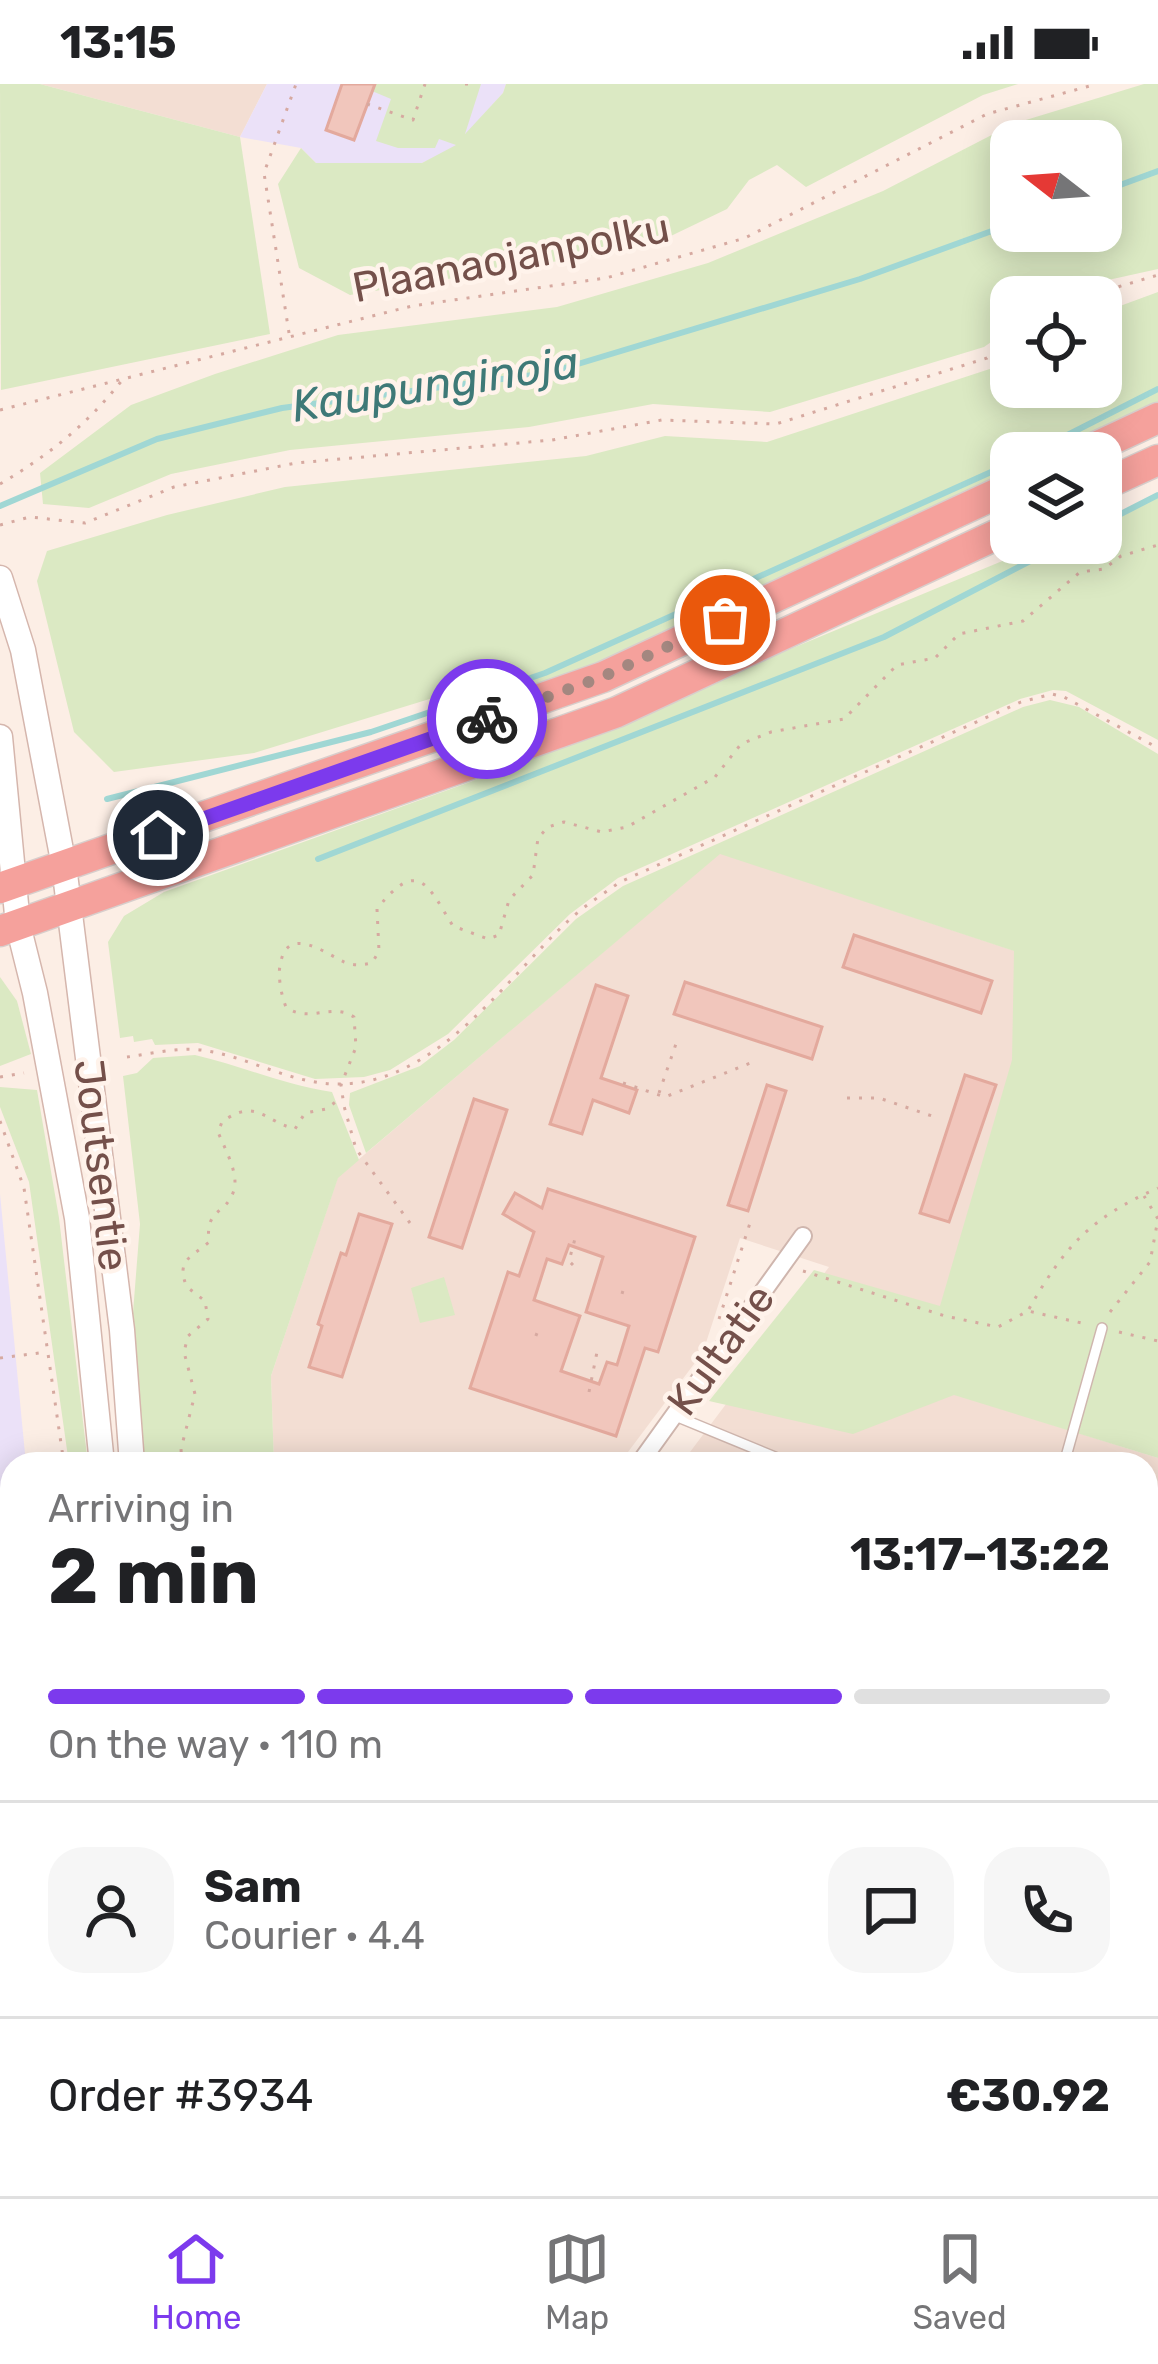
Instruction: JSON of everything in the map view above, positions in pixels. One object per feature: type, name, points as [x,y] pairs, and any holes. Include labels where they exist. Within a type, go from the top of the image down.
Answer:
[{"type":"highway","points":[[1122,435],[1158,418]]},
{"type":"highway","points":[[1122,476],[1158,460]]},
{"type":"highway","points":[[6,886],[602,677],[990,497]]},
{"type":"highway","points":[[9,928],[617,712],[990,538]]},
{"type":"main road","name":"Joutsentie","points":[[3,585],[23,650],[64,866],[122,1330],[131,1452]]},
{"type":"main road","name":"Joutsentie","points":[[0,737],[9,928],[77,1218],[101,1452]]},
{"type":"street","name":"Kultatie","points":[[647,1452],[802,1236]]},
{"type":"lane","points":[[1067,1452],[1102,1328]]},
{"type":"lane","points":[[673,1415],[763,1452]]},
{"type":"path","points":[[289,335],[264,173],[296,84]]},
{"type":"path","points":[[367,104],[413,120],[425,84]]},
{"type":"path","points":[[465,84],[474,84]]},
{"type":"path","name":"Plaanaojanpolku","points":[[0,410],[412,306],[606,278],[745,238],[987,114],[1096,84]]},
{"type":"path","points":[[1122,286],[1158,275]]},
{"type":"path","points":[[0,525],[30,517],[85,523],[174,488],[296,463],[552,440],[662,420],[776,424],[990,356]]},
{"type":"path","points":[[0,484],[52,453],[96,414],[124,377]]},
{"type":"path","points":[[410,1222],[356,1149],[341,1084],[356,1047],[354,1016],[335,1010],[306,1017],[286,1007],[280,962],[285,950],[298,943],[314,945],[344,962],[372,963],[379,951],[377,909],[389,894],[409,882],[427,884],[438,894],[453,926],[488,939],[499,935],[509,900],[533,874],[538,838],[548,827],[564,822],[602,832],[626,827],[715,778],[741,744],[770,732],[844,719],[897,665],[935,658],[958,634],[1023,621],[1080,572],[1104,569],[1121,556],[1158,545]]},
{"type":"path","points":[[128,1057],[198,1049],[293,1078],[341,1084],[389,1075],[452,1037],[572,917],[620,882],[1022,702],[1052,694],[1064,697],[1158,748]]},
{"type":"path","points":[[658,1094],[678,1038]]},
{"type":"path","points":[[623,1083],[665,1097],[753,1062]]},
{"type":"path","points":[[0,1077],[32,1072]]},
{"type":"path","points":[[181,1452],[195,1394],[184,1352],[188,1336],[208,1319],[205,1301],[188,1288],[183,1265],[187,1256],[209,1242],[206,1227],[210,1218],[234,1191],[235,1180],[218,1132],[222,1122],[245,1111],[260,1111],[295,1129],[305,1113],[326,1109],[343,1096]]},
{"type":"path","points":[[848,1098],[879,1098],[935,1117]]},
{"type":"path","points":[[0,1121],[24,1188],[62,1452]]},
{"type":"path","points":[[784,1265],[945,1316],[998,1327],[1028,1311],[1059,1256],[1117,1206],[1158,1188]]},
{"type":"path","points":[[1102,1328],[1109,1312],[1150,1262],[1158,1219],[1143,1195]]},
{"type":"path","points":[[718,1321],[751,1220]]},
{"type":"path","points":[[573,1265],[569,1261],[576,1235]]},
{"type":"path","points":[[621,1292],[628,1294]]},
{"type":"path","points":[[1028,1311],[1158,1341]]},
{"type":"path","points":[[535,1334],[543,1336]]},
{"type":"path","points":[[0,1358],[49,1352]]},
{"type":"path","points":[[589,1392],[597,1352]]},
{"type":"shaded area","points":[[40,84],[267,84],[240,137]]},
{"type":"shaded area","points":[[267,84],[506,84],[453,149],[422,163],[316,163],[301,148],[240,137]]},
{"type":"shaded area","points":[[720,853],[1075,971],[954,1394],[1139,1452],[690,1452],[829,1267],[740,1238],[703,1352],[628,1452],[274,1452],[271,1376],[338,1177]]},
{"type":"shaded area","points":[[0,1194],[25,1452],[0,1452]]},
{"type":"green space","points":[[0,84],[40,84],[240,137],[270,334],[1,390]]},
{"type":"green space","points":[[374,84],[481,84],[465,134],[506,84],[1018,84],[983,95],[806,187],[777,165],[749,180],[727,209],[650,246],[350,295],[299,268],[278,184],[301,148],[316,163],[422,163],[456,145],[439,139],[435,148],[398,148],[376,141],[391,99],[372,91]]},
{"type":"green space","points":[[1144,84],[1158,84],[1158,269],[1122,277],[990,276],[990,343],[984,347],[770,412],[653,404],[529,427],[290,450],[171,474],[89,508],[43,504],[40,473],[131,405],[338,335],[557,307],[708,263],[883,191],[990,136],[990,252],[1122,252],[1122,120],[1026,120]]},
{"type":"green space","points":[[1158,292],[1158,410],[1113,432],[990,432],[990,490],[672,637],[468,715],[462,689],[254,753],[114,772],[74,732],[37,581],[47,551],[167,515],[285,487],[586,456],[665,436],[767,442],[990,369],[990,408],[1122,408],[1122,305]]},
{"type":"green space","points":[[1158,497],[1158,740],[1066,691],[1020,699],[618,878],[570,914],[448,1034],[390,1070],[364,1077],[315,1079],[198,1043],[155,1045],[152,1039],[120,1038],[108,942],[124,916],[164,892],[470,782],[995,564],[1122,564],[1122,512]]},
{"type":"green space","points":[[1050,700],[1079,707],[1158,754],[1158,1452],[1139,1452],[954,1395],[853,1434],[709,1401],[814,1270],[940,1306],[1012,1060],[1014,951],[720,854],[366,1153],[349,1105],[350,1093],[420,1066],[454,1040],[576,919],[623,886],[1023,707]]},
{"type":"green space","points":[[0,977],[17,1001],[31,1054],[0,1066]]},
{"type":"green space","points":[[195,1055],[332,1092],[359,1160],[338,1178],[271,1376],[274,1452],[144,1452],[132,1325],[140,1224],[123,1076],[137,1073],[153,1058]]},
{"type":"green space","points":[[0,1087],[37,1090],[59,1218],[87,1452],[67,1452],[29,1182],[0,1107]]},
{"type":"green space","points":[[444,1277],[455,1315],[420,1323],[411,1288]]},
{"type":"building","points":[[342,84],[375,84],[354,140],[326,130]]},
{"type":"building","points":[[854,935],[992,981],[981,1013],[843,967]]},
{"type":"building","points":[[685,982],[822,1027],[812,1059],[674,1014]]},
{"type":"building","points":[[596,985],[628,996],[601,1078],[637,1090],[629,1113],[593,1100],[582,1134],[550,1124]]},
{"type":"building","points":[[965,1075],[996,1085],[949,1222],[920,1213]]},
{"type":"building","points":[[767,1085],[786,1091],[748,1211],[728,1205]]},
{"type":"building","points":[[474,1099],[507,1110],[462,1248],[429,1237]]},
{"type":"building","points":[[548,1189],[695,1237],[658,1352],[645,1348],[616,1436],[470,1388],[508,1272],[519,1276],[534,1232],[503,1214],[515,1193],[542,1208]],"holes":[[[569,1245],[603,1257],[586,1312],[629,1326],[617,1365],[607,1362],[599,1384],[561,1371],[580,1316],[534,1300],[547,1259],[562,1264]]]},
{"type":"building","points":[[359,1214],[392,1224],[342,1377],[309,1367],[341,1253],[346,1255]]},
{"type":"waterway","name":"Kaupunginoja","points":[[1122,184],[1158,171]]},
{"type":"waterway","name":"Kaupunginoja","points":[[0,506],[157,439],[282,408],[548,373],[860,279],[990,232]]},
{"type":"waterway","points":[[1073,432],[1158,389]]},
{"type":"waterway","points":[[107,799],[371,732],[545,673],[990,472]]},
{"type":"waterway","points":[[1122,513],[1158,495]]},
{"type":"waterway","points":[[318,859],[884,637],[1025,564]]},
{"type":"way so far","points":[[487,719],[602,677],[725,620]]},
{"type":"route","points":[[158,835],[487,719]]}]
